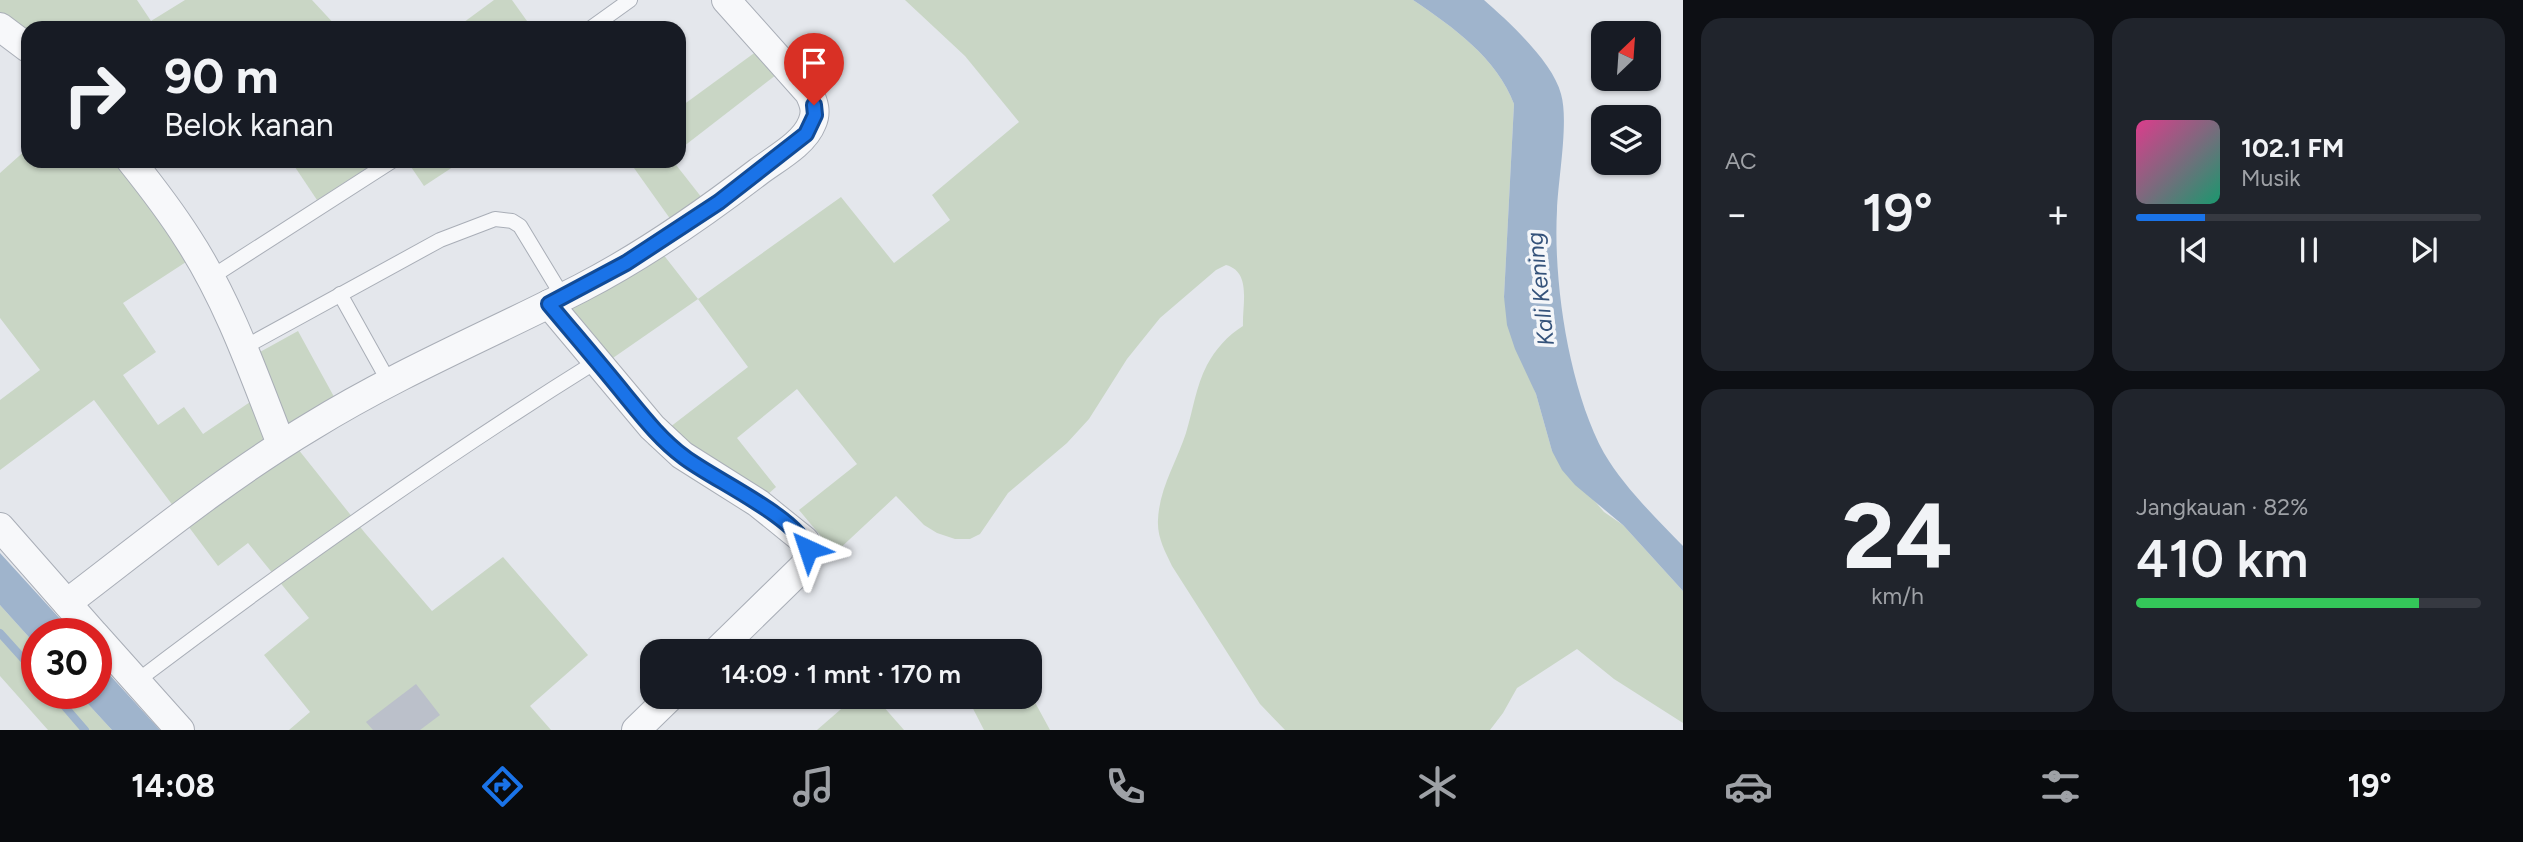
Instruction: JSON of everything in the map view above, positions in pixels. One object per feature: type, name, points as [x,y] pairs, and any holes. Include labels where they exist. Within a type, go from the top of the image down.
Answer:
[{"type":"street","points":[[67,603],[281,444],[389,382],[626,263],[708,209],[796,143],[812,125],[814,105],[808,93],[726,0]]},
{"type":"street","points":[[0,27],[21,43]]},
{"type":"street","points":[[136,168],[189,240],[211,278],[243,348],[281,444]]},
{"type":"street","points":[[556,300],[597,361],[652,427],[682,456],[758,503],[805,541],[808,558],[804,566],[729,639]]},
{"type":"street","points":[[0,527],[80,618]]},
{"type":"street","points":[[112,654],[180,730]]},
{"type":"street","points":[[636,730],[658,709]]},
{"type":"lane","points":[[601,21],[630,0]]},
{"type":"lane","points":[[211,278],[381,168]]},
{"type":"lane","points":[[243,348],[440,240],[503,218],[520,226],[527,235],[556,300]]},
{"type":"lane","points":[[340,294],[389,382]]},
{"type":"lane","points":[[137,681],[257,590],[416,478],[494,425],[597,361]]},
{"type":"green space","points":[[0,0],[137,0],[151,21],[21,21],[21,30],[0,14]]},
{"type":"green space","points":[[185,0],[312,0],[332,21],[151,21]]},
{"type":"green space","points":[[494,0],[512,0],[527,21],[466,21]]},
{"type":"green space","points":[[905,0],[1413,0],[1458,33],[1485,58],[1497,72],[1514,104],[1504,297],[1552,451],[1604,512],[1623,525],[1683,591],[1683,723],[1614,679],[1577,649],[1517,688],[1490,730],[1285,730],[1260,704],[1172,566],[1159,532],[1162,497],[1186,433],[1203,373],[1218,348],[1243,326],[1243,282],[1234,269],[1226,265],[1216,270],[1160,318],[1127,359],[1089,419],[1067,443],[1008,493],[980,534],[970,539],[955,539],[937,533],[924,525],[896,496],[835,553],[799,510],[857,464],[797,389],[737,438],[776,487],[747,513],[689,477],[648,444],[748,367],[698,299],[841,197],[894,263],[950,220],[932,195],[1019,122],[965,56]]},
{"type":"green space","points":[[757,51],[776,75],[686,145],[686,103]]},
{"type":"green space","points":[[21,154],[21,168],[120,168],[166,229],[186,262],[123,303],[156,352],[123,375],[158,425],[184,407],[203,434],[272,387],[260,352],[298,331],[344,415],[294,444],[432,611],[503,557],[588,655],[530,706],[551,730],[289,730],[310,712],[264,655],[309,618],[248,543],[218,566],[94,400],[0,470],[0,400],[40,370],[0,318],[0,173]]},
{"type":"green space","points":[[296,168],[367,168],[317,200]]},
{"type":"green space","points":[[412,168],[451,168],[424,186]]},
{"type":"green space","points":[[634,168],[678,168],[702,198],[671,220]]},
{"type":"green space","points":[[659,249],[698,299],[610,360],[566,306]]},
{"type":"green space","points":[[0,605],[21,628],[21,700],[0,676]]},
{"type":"green space","points":[[29,709],[93,709],[112,730],[48,730]]},
{"type":"green space","points":[[841,709],[886,709],[904,730],[817,730]]},
{"type":"green space","points":[[973,709],[1039,709],[1050,730],[984,730]]},
{"type":"water","name":"Kali Kening","points":[[1413,0],[1484,0],[1528,43],[1556,82],[1561,94],[1564,119],[1556,238],[1561,302],[1573,367],[1581,398],[1604,453],[1630,490],[1683,546],[1683,591],[1623,525],[1575,485],[1562,470],[1552,451],[1536,394],[1507,325],[1504,297],[1514,104],[1497,72],[1485,58],[1458,33]]},
{"type":"water","points":[[0,553],[59,618],[21,618],[21,628],[0,605]]},
{"type":"water","points":[[112,678],[160,730],[112,730],[93,709],[112,709]]},
{"type":"building","points":[[416,684],[440,715],[420,730],[373,730],[366,722]]},
{"type":"waterway","points":[[0,633],[21,656]]},
{"type":"waterway","points":[[67,709],[85,730]]},
{"type":"route","points":[[808,549],[797,533],[758,503],[682,456],[652,427],[549,304],[626,263],[719,202],[806,134],[815,115],[814,105]]}]
